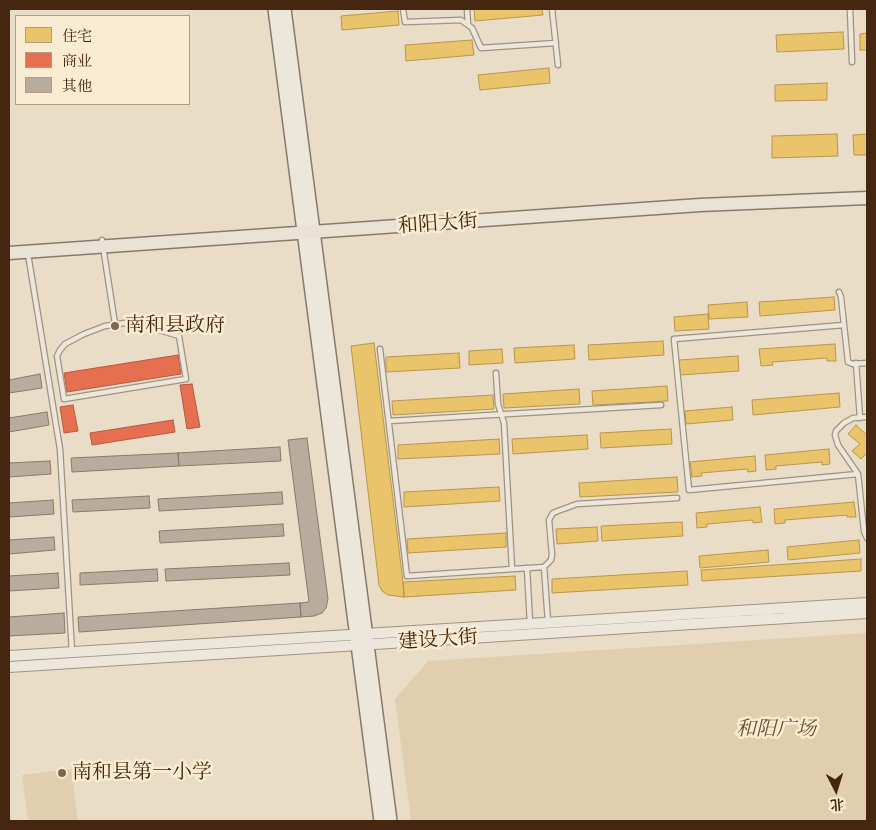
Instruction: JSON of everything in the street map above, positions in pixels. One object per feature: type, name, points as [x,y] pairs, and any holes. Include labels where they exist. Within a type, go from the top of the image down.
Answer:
[{"type":"main road","points":[[274,9],[308,230],[362,639],[391,821]]},
{"type":"main road","points":[[285,9],[308,230]]},
{"type":"main road","name":"和阳大街","points":[[308,230],[700,198],[867,191]]},
{"type":"main road","name":"和阳大街","points":[[9,246],[102,243],[700,205],[867,198]]},
{"type":"main road","name":"和阳大街","points":[[9,253],[102,243]]},
{"type":"main road","points":[[362,639],[380,821]]},
{"type":"street","name":"建设大街","points":[[9,667],[362,639],[530,623],[867,602]]},
{"type":"street","name":"建设大街","points":[[9,656],[867,613]]},
{"type":"lane","points":[[403,9],[405,22],[461,20],[468,24],[474,32],[481,48],[556,43]]},
{"type":"lane","points":[[467,9],[468,24]]},
{"type":"lane","points":[[552,9],[558,65]]},
{"type":"lane","points":[[850,9],[852,62]]},
{"type":"lane","points":[[102,243],[116,324]]},
{"type":"lane","points":[[27,252],[60,449],[72,652]]},
{"type":"lane","points":[[839,292],[848,362],[856,364],[867,363]]},
{"type":"lane","points":[[116,324],[140,325],[179,336],[186,379],[64,399],[57,356],[60,350],[65,344],[84,334],[116,324]]},
{"type":"lane","points":[[844,325],[674,339],[689,490],[858,474]]},
{"type":"lane","points":[[380,349],[407,576],[544,568],[552,560],[549,520],[553,513],[577,504],[677,498]]},
{"type":"lane","points":[[856,364],[860,418]]},
{"type":"lane","points":[[496,373],[498,404],[502,414],[504,432],[512,570]]},
{"type":"lane","points":[[389,421],[661,405]]},
{"type":"lane","points":[[867,417],[853,418],[844,423],[836,430],[835,435],[838,445],[858,474],[864,531],[867,538]]},
{"type":"lane","points":[[527,568],[530,623]]},
{"type":"lane","points":[[544,568],[548,622]]},
{"type":"green space","name":"和阳广场","points":[[867,633],[867,821],[411,821],[395,699],[428,661]]},
{"type":"green space","points":[[71,769],[78,821],[28,821],[22,775]]},
{"type":"building: 住宅","points":[[474,9],[542,9],[543,15],[475,21]]},
{"type":"building: 住宅","points":[[398,11],[399,25],[342,30],[341,16]]},
{"type":"building: 住宅","points":[[843,32],[844,49],[777,52],[776,35]]},
{"type":"building: 住宅","points":[[867,33],[867,50],[860,50],[860,34]]},
{"type":"building: 住宅","points":[[472,40],[474,55],[406,61],[405,45]]},
{"type":"building: 住宅","points":[[549,68],[550,83],[480,90],[478,75]]},
{"type":"building: 住宅","points":[[827,83],[827,100],[775,101],[775,85]]},
{"type":"building: 住宅","points":[[837,134],[838,156],[772,158],[772,136]]},
{"type":"building: 住宅","points":[[867,134],[867,155],[854,155],[853,135]]},
{"type":"building: 住宅","points":[[834,297],[835,310],[760,316],[759,302]]},
{"type":"building: 住宅","points":[[747,302],[748,317],[709,319],[708,305]]},
{"type":"building: 住宅","points":[[708,314],[709,329],[675,331],[674,317]]},
{"type":"building: 住宅","points":[[663,341],[664,355],[589,360],[588,345]]},
{"type":"building: 住宅","points":[[374,343],[404,597],[388,595],[382,591],[379,585],[351,346]]},
{"type":"building: 住宅","points":[[835,344],[836,361],[827,361],[827,358],[772,362],[773,365],[761,366],[759,349]]},
{"type":"building: 住宅","points":[[574,345],[575,359],[515,363],[514,348]]},
{"type":"building: 住宅","points":[[502,349],[503,363],[469,365],[469,351]]},
{"type":"building: 住宅","points":[[459,353],[460,368],[386,372],[386,357]]},
{"type":"building: 住宅","points":[[738,356],[739,371],[680,375],[679,360]]},
{"type":"building: 住宅","points":[[667,386],[668,401],[593,405],[592,391]]},
{"type":"building: 住宅","points":[[579,389],[580,404],[504,408],[503,394]]},
{"type":"building: 住宅","points":[[839,393],[840,407],[753,415],[752,400]]},
{"type":"building: 住宅","points":[[493,395],[494,409],[393,415],[392,401]]},
{"type":"building: 住宅","points":[[732,407],[733,420],[686,424],[685,411]]},
{"type":"building: 住宅","points":[[856,425],[867,435],[867,453],[861,459],[852,451],[860,444],[848,434]]},
{"type":"building: 住宅","points":[[671,429],[672,444],[601,448],[600,433]]},
{"type":"building: 住宅","points":[[587,435],[588,449],[513,454],[512,439]]},
{"type":"building: 住宅","points":[[499,439],[500,454],[398,459],[398,445]]},
{"type":"building: 住宅","points":[[829,449],[830,464],[822,465],[822,462],[776,466],[776,469],[766,470],[765,455]]},
{"type":"building: 住宅","points":[[755,456],[756,471],[748,472],[747,469],[701,473],[702,476],[692,477],[690,462]]},
{"type":"building: 住宅","points":[[677,477],[678,492],[580,497],[579,483]]},
{"type":"building: 住宅","points":[[499,487],[500,501],[404,507],[404,492]]},
{"type":"building: 住宅","points":[[854,502],[856,517],[847,517],[847,515],[785,520],[785,523],[775,524],[774,509]]},
{"type":"building: 住宅","points":[[760,507],[762,522],[753,523],[753,520],[707,524],[707,527],[697,528],[696,513]]},
{"type":"building: 住宅","points":[[682,522],[683,536],[602,541],[601,526]]},
{"type":"building: 住宅","points":[[597,527],[598,541],[557,544],[556,529]]},
{"type":"building: 住宅","points":[[506,533],[506,547],[408,553],[407,539]]},
{"type":"building: 住宅","points":[[859,540],[860,553],[788,560],[787,547]]},
{"type":"building: 住宅","points":[[768,550],[769,562],[700,568],[699,556]]},
{"type":"building: 住宅","points":[[861,559],[861,571],[702,581],[701,570]]},
{"type":"building: 住宅","points":[[687,571],[688,585],[552,593],[552,579]]},
{"type":"building: 住宅","points":[[515,576],[516,590],[404,597],[403,582]]},
{"type":"building: 商业","points":[[178,355],[181,374],[67,392],[64,373]]},
{"type":"building: 商业","points":[[192,384],[200,427],[187,429],[180,385]]},
{"type":"building: 商业","points":[[73,405],[78,431],[64,433],[60,407]]},
{"type":"building: 商业","points":[[173,420],[175,432],[92,445],[90,433]]},
{"type":"building: 其他","points":[[40,374],[42,388],[9,393],[9,380]]},
{"type":"building: 其他","points":[[47,412],[49,425],[9,432],[9,418]]},
{"type":"building: 其他","points":[[307,438],[328,599],[326,608],[322,613],[301,617],[300,603],[309,602],[288,440]]},
{"type":"building: 其他","points":[[280,447],[281,461],[179,466],[178,453]]},
{"type":"building: 其他","points":[[178,453],[179,466],[72,472],[71,458]]},
{"type":"building: 其他","points":[[50,461],[51,474],[9,477],[9,463]]},
{"type":"building: 其他","points":[[282,492],[283,504],[159,511],[158,499]]},
{"type":"building: 其他","points":[[149,496],[150,508],[73,512],[72,500]]},
{"type":"building: 其他","points":[[53,500],[54,514],[9,517],[9,503]]},
{"type":"building: 其他","points":[[283,524],[284,536],[160,543],[159,531]]},
{"type":"building: 其他","points":[[54,537],[55,550],[9,554],[9,540]]},
{"type":"building: 其他","points":[[289,563],[290,575],[166,581],[165,569]]},
{"type":"building: 其他","points":[[157,569],[158,581],[80,585],[80,573]]},
{"type":"building: 其他","points":[[58,573],[59,588],[9,591],[9,576]]},
{"type":"building: 其他","points":[[300,603],[301,617],[79,632],[78,617]]},
{"type":"building: 其他","points":[[64,613],[65,633],[9,636],[9,617]]},
{"type":"place","name":"南和县政府","points":[[115,326]]},
{"type":"place","name":"南和县第一小学","points":[[62,773]]}]
